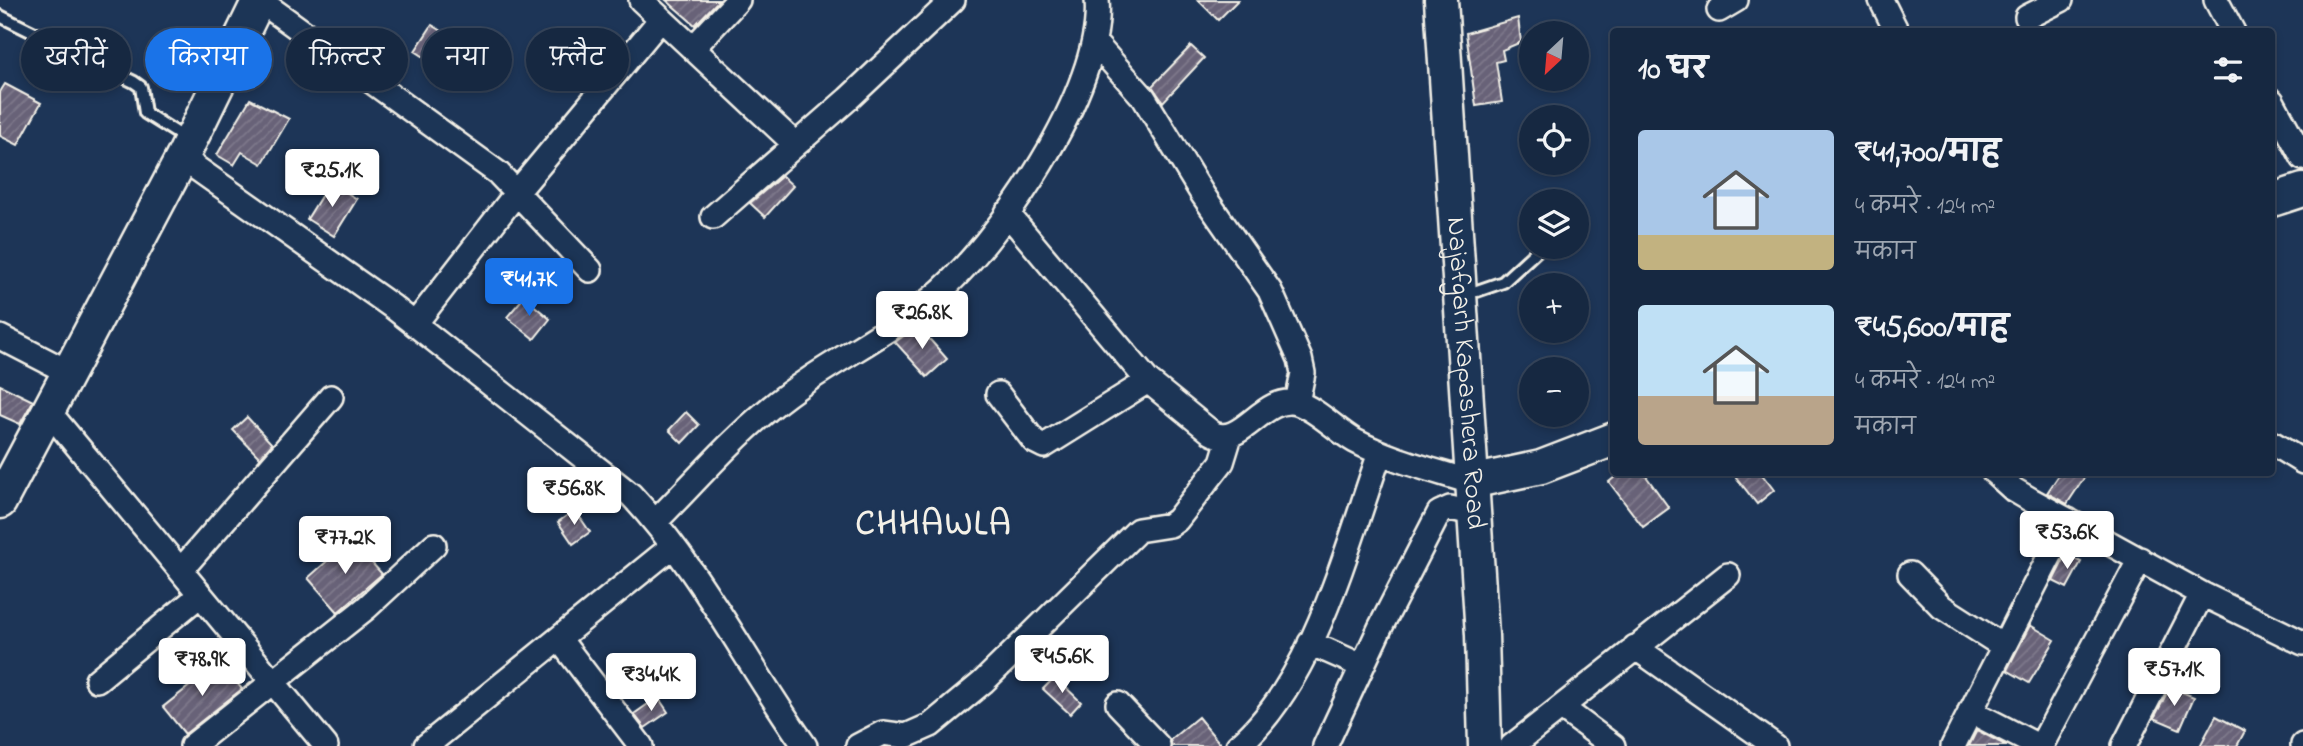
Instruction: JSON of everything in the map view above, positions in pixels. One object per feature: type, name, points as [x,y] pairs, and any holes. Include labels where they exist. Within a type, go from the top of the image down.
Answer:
[{"type":"main road","points":[[0,502],[186,150],[259,0]]},
{"type":"main road","name":"Najafgarh Kapashera Road","points":[[1441,0],[1479,480],[1473,513],[1482,635],[1485,746]]},
{"type":"main road","points":[[1459,0],[1477,291],[1479,480],[1499,746]]},
{"type":"main road","points":[[2275,199],[2303,190]]},
{"type":"main road","points":[[1479,480],[1541,467],[1610,441]]},
{"type":"street","points":[[259,0],[472,152],[518,191],[590,270]]},
{"type":"street","points":[[641,0],[795,144]]},
{"type":"street","points":[[694,47],[738,0]]},
{"type":"street","points":[[713,217],[848,99],[953,0]]},
{"type":"street","points":[[656,522],[767,410],[806,381],[930,300],[979,251],[1007,213],[1059,131],[1077,92],[1094,42],[1097,0]]},
{"type":"street","points":[[1881,0],[1895,28]]},
{"type":"street","points":[[2026,16],[2061,0]]},
{"type":"street","points":[[2216,0],[2231,28]]},
{"type":"street","points":[[415,324],[518,191],[662,19]]},
{"type":"street","points":[[1094,42],[1144,98],[1203,195],[1270,291],[1300,359],[1303,373],[1297,403]]},
{"type":"street","points":[[2275,107],[2303,158]]},
{"type":"street","points":[[186,150],[599,466],[656,522],[805,746]]},
{"type":"street","points":[[1007,213],[1148,381],[1212,433],[1221,438],[1230,436],[1272,406],[1297,403],[1380,453],[1479,480]]},
{"type":"street","points":[[0,337],[70,373]]},
{"type":"street","points":[[999,394],[1034,441],[1044,446],[1148,381]]},
{"type":"street","points":[[181,570],[331,397]]},
{"type":"street","points":[[49,412],[326,746]]},
{"type":"street","points":[[858,746],[883,733],[910,741],[983,682],[1139,530],[1144,526],[1170,525],[1177,520],[1222,462],[1230,436]]},
{"type":"street","points":[[2275,445],[2303,462]]},
{"type":"street","points":[[1238,746],[1268,715],[1287,689],[1310,643],[1380,453]]},
{"type":"street","points":[[1998,476],[2014,490],[2202,594],[2303,643]]},
{"type":"street","points":[[1325,746],[1439,513],[1450,508],[1473,513]]},
{"type":"street","points":[[1953,746],[2068,520]]},
{"type":"street","points":[[192,746],[366,608],[434,545]]},
{"type":"street","points":[[440,742],[673,546]]},
{"type":"street","points":[[1970,710],[2040,746],[2140,559]]},
{"type":"street","points":[[1910,574],[1942,607],[2003,646]]},
{"type":"street","points":[[1512,746],[1728,575]]},
{"type":"street","points":[[2124,746],[2202,594]]},
{"type":"street","points":[[97,680],[200,595]]},
{"type":"street","points":[[559,640],[641,746]]},
{"type":"street","points":[[1310,643],[1362,666]]},
{"type":"street","points":[[1635,647],[1775,746]]},
{"type":"street","points":[[1118,705],[1158,746]]},
{"type":"street","points":[[1562,708],[1613,746]]},
{"type":"lane","points":[[0,16],[141,87],[145,113],[186,150]]},
{"type":"lane","points":[[1477,291],[1503,282],[1528,259]]},
{"type":"building","points":[[666,0],[719,0],[695,25]]},
{"type":"building","points":[[1198,0],[1238,0],[1218,20]]},
{"type":"building","points":[[1518,18],[1519,43],[1502,50],[1504,60],[1496,62],[1502,102],[1476,106],[1466,33]]},
{"type":"building","points":[[422,40],[422,55],[415,51]]},
{"type":"building","points":[[1191,46],[1204,58],[1163,102],[1152,86]]},
{"type":"building","points":[[5,84],[41,103],[18,145],[0,136],[0,92]]},
{"type":"building","points":[[250,99],[289,119],[262,164],[242,152],[234,165],[217,155]]},
{"type":"building","points":[[782,176],[793,186],[765,217],[750,203]]},
{"type":"building","points":[[330,182],[357,199],[334,236],[307,219]]},
{"type":"building","points":[[524,297],[550,319],[534,339],[507,317]]},
{"type":"building","points":[[918,326],[947,359],[927,377],[895,342]]},
{"type":"building","points":[[0,385],[33,401],[20,424],[0,415]]},
{"type":"building","points":[[686,412],[699,425],[682,443],[669,430]]},
{"type":"building","points":[[247,417],[272,444],[260,458],[233,430]]},
{"type":"building","points":[[1616,476],[1646,476],[1669,508],[1643,527],[1609,482]]},
{"type":"building","points":[[1735,476],[1763,476],[1774,490],[1757,504]]},
{"type":"building","points":[[2058,476],[2085,476],[2067,504],[2047,493]]},
{"type":"building","points":[[575,510],[590,532],[573,544],[558,522]]},
{"type":"building","points":[[351,540],[382,574],[338,612],[308,578]]},
{"type":"building","points":[[2066,555],[2081,562],[2067,588],[2053,581]]},
{"type":"building","points":[[2030,625],[2055,640],[2029,683],[2007,670]]},
{"type":"building","points":[[220,662],[242,689],[185,734],[163,707]]},
{"type":"building","points":[[1055,677],[1081,702],[1070,714],[1043,689]]},
{"type":"building","points":[[2170,687],[2194,697],[2180,729],[2154,718]]},
{"type":"building","points":[[658,697],[668,712],[645,728],[634,714]]},
{"type":"building","points":[[2216,716],[2245,731],[2237,746],[2200,746]]},
{"type":"building","points":[[1198,717],[1222,746],[1172,746],[1170,740]]},
{"type":"building","points":[[1977,730],[2007,746],[1969,746]]},
{"type":"district","name":"CHHAWLA","points":[[934,525]]}]
